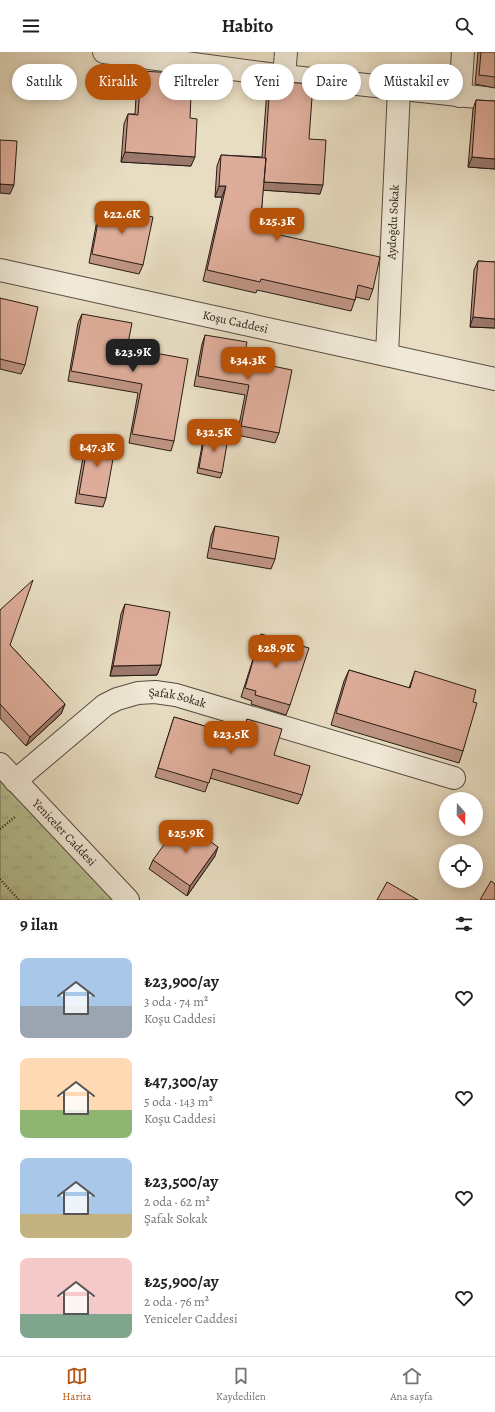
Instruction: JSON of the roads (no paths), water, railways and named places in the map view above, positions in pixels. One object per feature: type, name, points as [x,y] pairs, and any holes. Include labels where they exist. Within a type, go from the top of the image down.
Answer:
[{"type":"street","points":[[110,52],[241,70]]},
{"type":"street","points":[[285,64],[286,52]]},
{"type":"street","points":[[462,64],[463,52]]},
{"type":"street","points":[[294,77],[369,86]]},
{"type":"street","points":[[463,96],[495,100]]},
{"type":"street","name":"Aydoğdu Sokak","points":[[387,355],[399,100]]},
{"type":"street","name":"Koşu Caddesi","points":[[0,270],[495,379]]},
{"type":"street","name":"Şafak Sokak","points":[[15,781],[105,705],[128,695],[155,692],[176,695],[454,778]]},
{"type":"street","name":"Yeniceler Caddesi","points":[[0,764],[128,900]]}]
